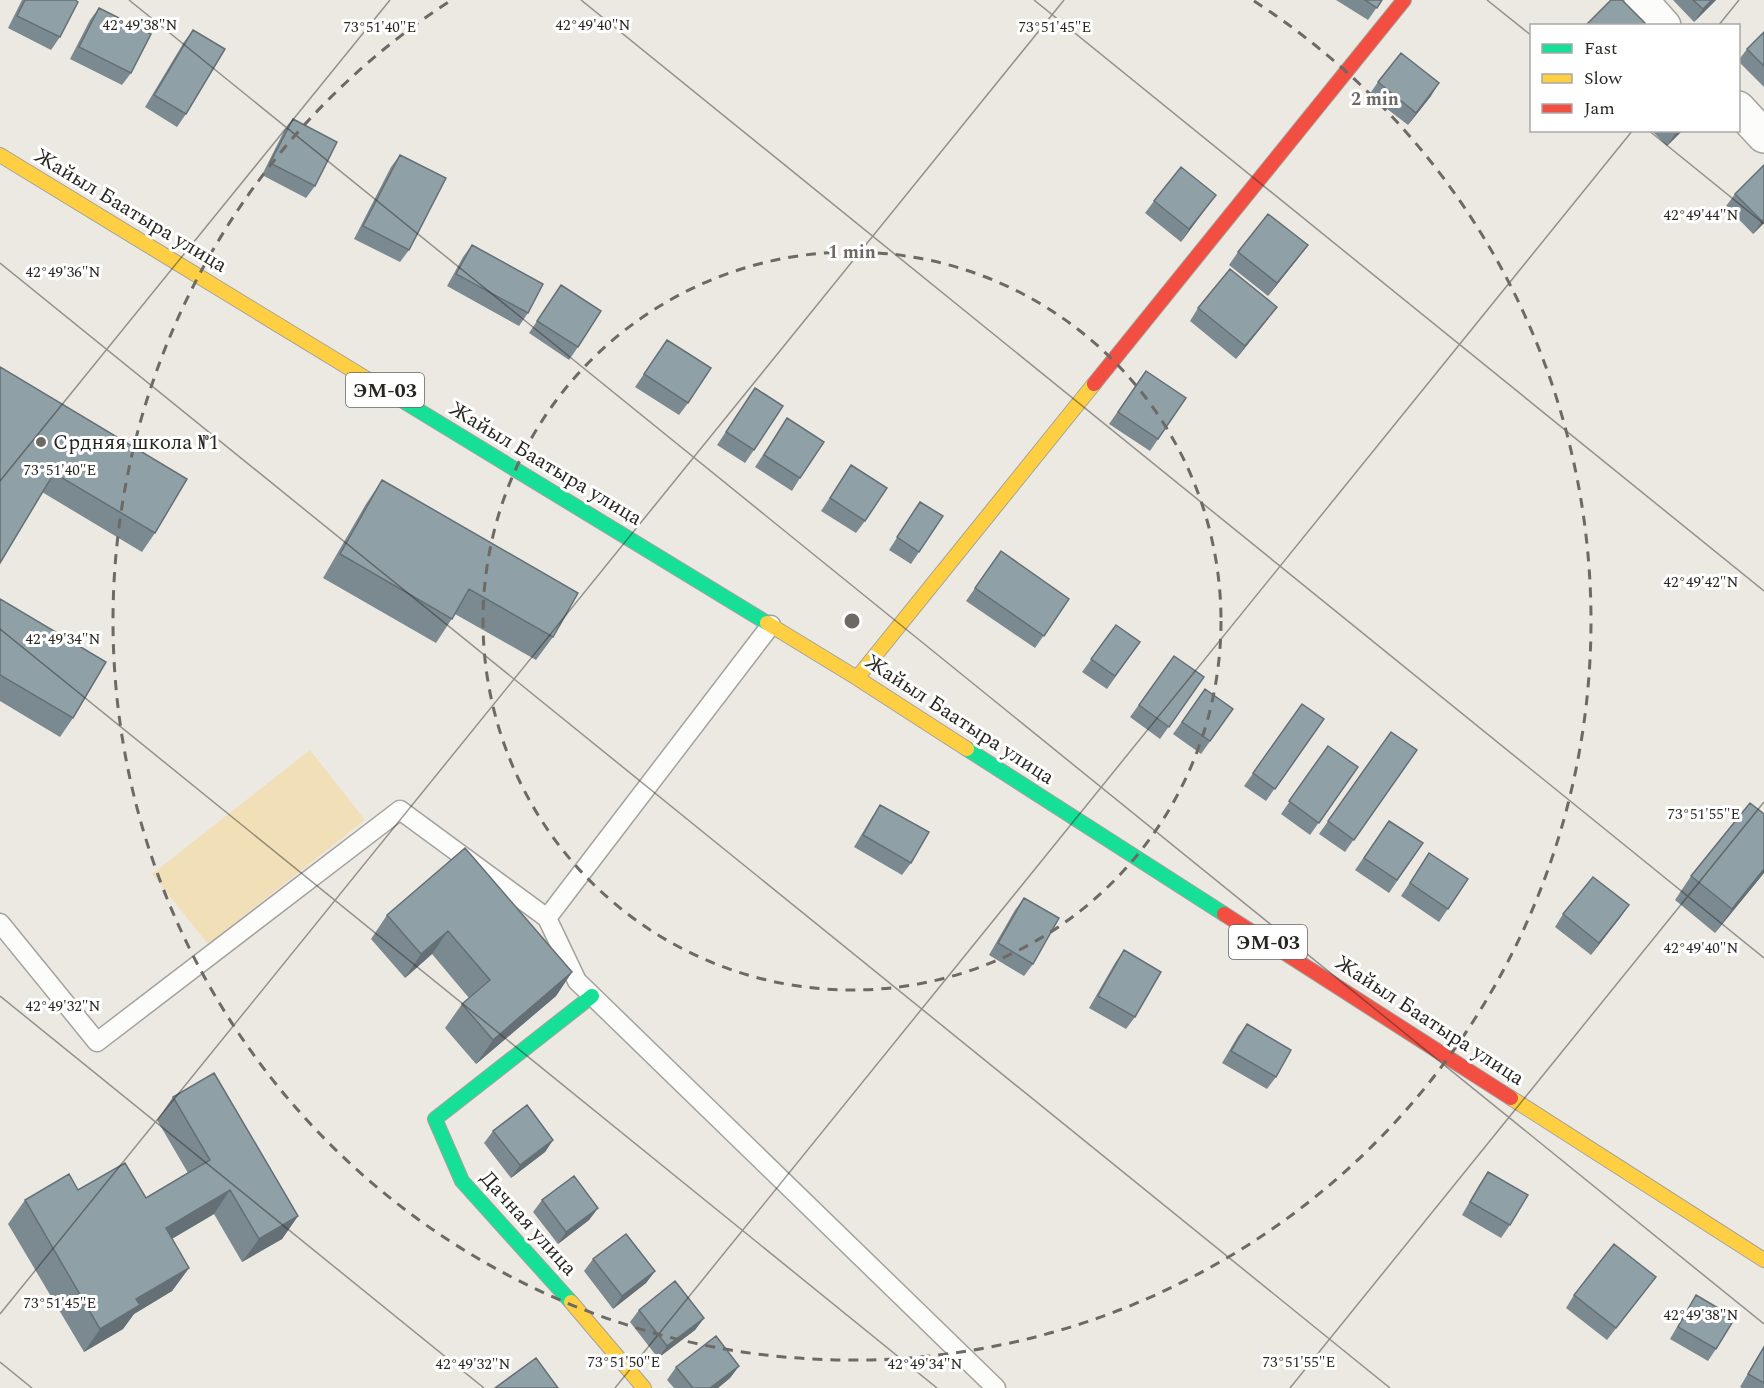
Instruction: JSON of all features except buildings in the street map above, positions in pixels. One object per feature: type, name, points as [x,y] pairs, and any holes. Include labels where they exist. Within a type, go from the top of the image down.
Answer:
[{"type":"main road","points":[[857,678],[1404,0]]},
{"type":"main road","name":"Жайыл Баатыра улица","points":[[0,155],[857,678],[1764,1260]]},
{"type":"main road","name":"Дачная улица","points":[[592,996],[435,1119],[462,1180],[566,1295],[644,1388]]},
{"type":"street","points":[[1641,0],[1662,24]]},
{"type":"street","points":[[1740,110],[1764,136]]},
{"type":"lane","points":[[547,918],[771,625]]},
{"type":"lane","points":[[0,923],[97,1042],[400,810],[547,918],[577,981],[996,1388]]},
{"type":"shaded area","points":[[310,750],[365,820],[208,944],[152,874]]},
{"type":"traffic: fast","points":[[367,379],[767,623]]},
{"type":"traffic: fast","points":[[967,749],[1224,914]]},
{"type":"traffic: fast","points":[[571,1302],[462,1181],[435,1119],[592,996]]},
{"type":"traffic: slow","points":[[0,155],[367,379]]},
{"type":"traffic: slow","points":[[857,678],[1094,384]]},
{"type":"traffic: slow","points":[[767,623],[967,749]]},
{"type":"traffic: slow","points":[[1511,1098],[1764,1260]]},
{"type":"traffic: slow","points":[[571,1302],[644,1388]]},
{"type":"traffic: jam","points":[[1094,384],[1404,0]]},
{"type":"traffic: jam","points":[[1224,914],[1511,1098]]},
{"type":"place","name":"Срдняя школа №1","points":[[41,442]]}]
